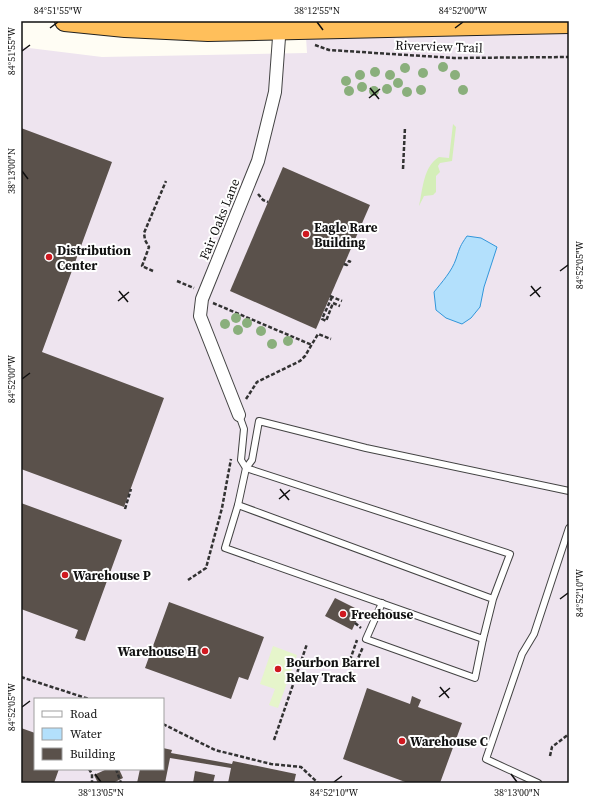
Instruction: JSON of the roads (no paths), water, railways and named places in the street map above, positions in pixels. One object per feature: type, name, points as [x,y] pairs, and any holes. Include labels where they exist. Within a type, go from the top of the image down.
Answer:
[{"type":"highway","points":[[65,21],[148,29],[208,31],[279,25],[569,23]]},
{"type":"street","name":"Fair Oaks Lane","points":[[239,415],[200,316],[202,299],[258,160],[275,92],[279,25]]},
{"type":"lane","points":[[239,415],[244,429],[241,460],[246,468],[510,554],[493,599],[474,678],[366,639],[382,603]]},
{"type":"lane","points":[[483,639],[225,548],[238,505],[246,468],[252,460],[259,421],[366,448],[569,491]]},
{"type":"lane","points":[[238,505],[493,599]]},
{"type":"lane","points":[[538,783],[486,759],[522,654],[534,634],[569,528]]},
{"type":"water","points":[[467,236],[481,238],[497,247],[484,287],[480,307],[471,318],[462,324],[446,318],[436,310],[434,292],[452,268],[460,247]]},
{"type":"place","name":"Eagle Rare Building","points":[[306,234]]},
{"type":"place","name":"Distribution Center","points":[[49,257]]},
{"type":"place","name":"Warehouse P","points":[[65,575]]},
{"type":"place","name":"Freehouse","points":[[343,614]]},
{"type":"place","name":"Warehouse H","points":[[205,651]]},
{"type":"place","name":"Bourbon Barrel Relay Track","points":[[278,669]]},
{"type":"place","name":"Warehouse C","points":[[402,741]]}]
